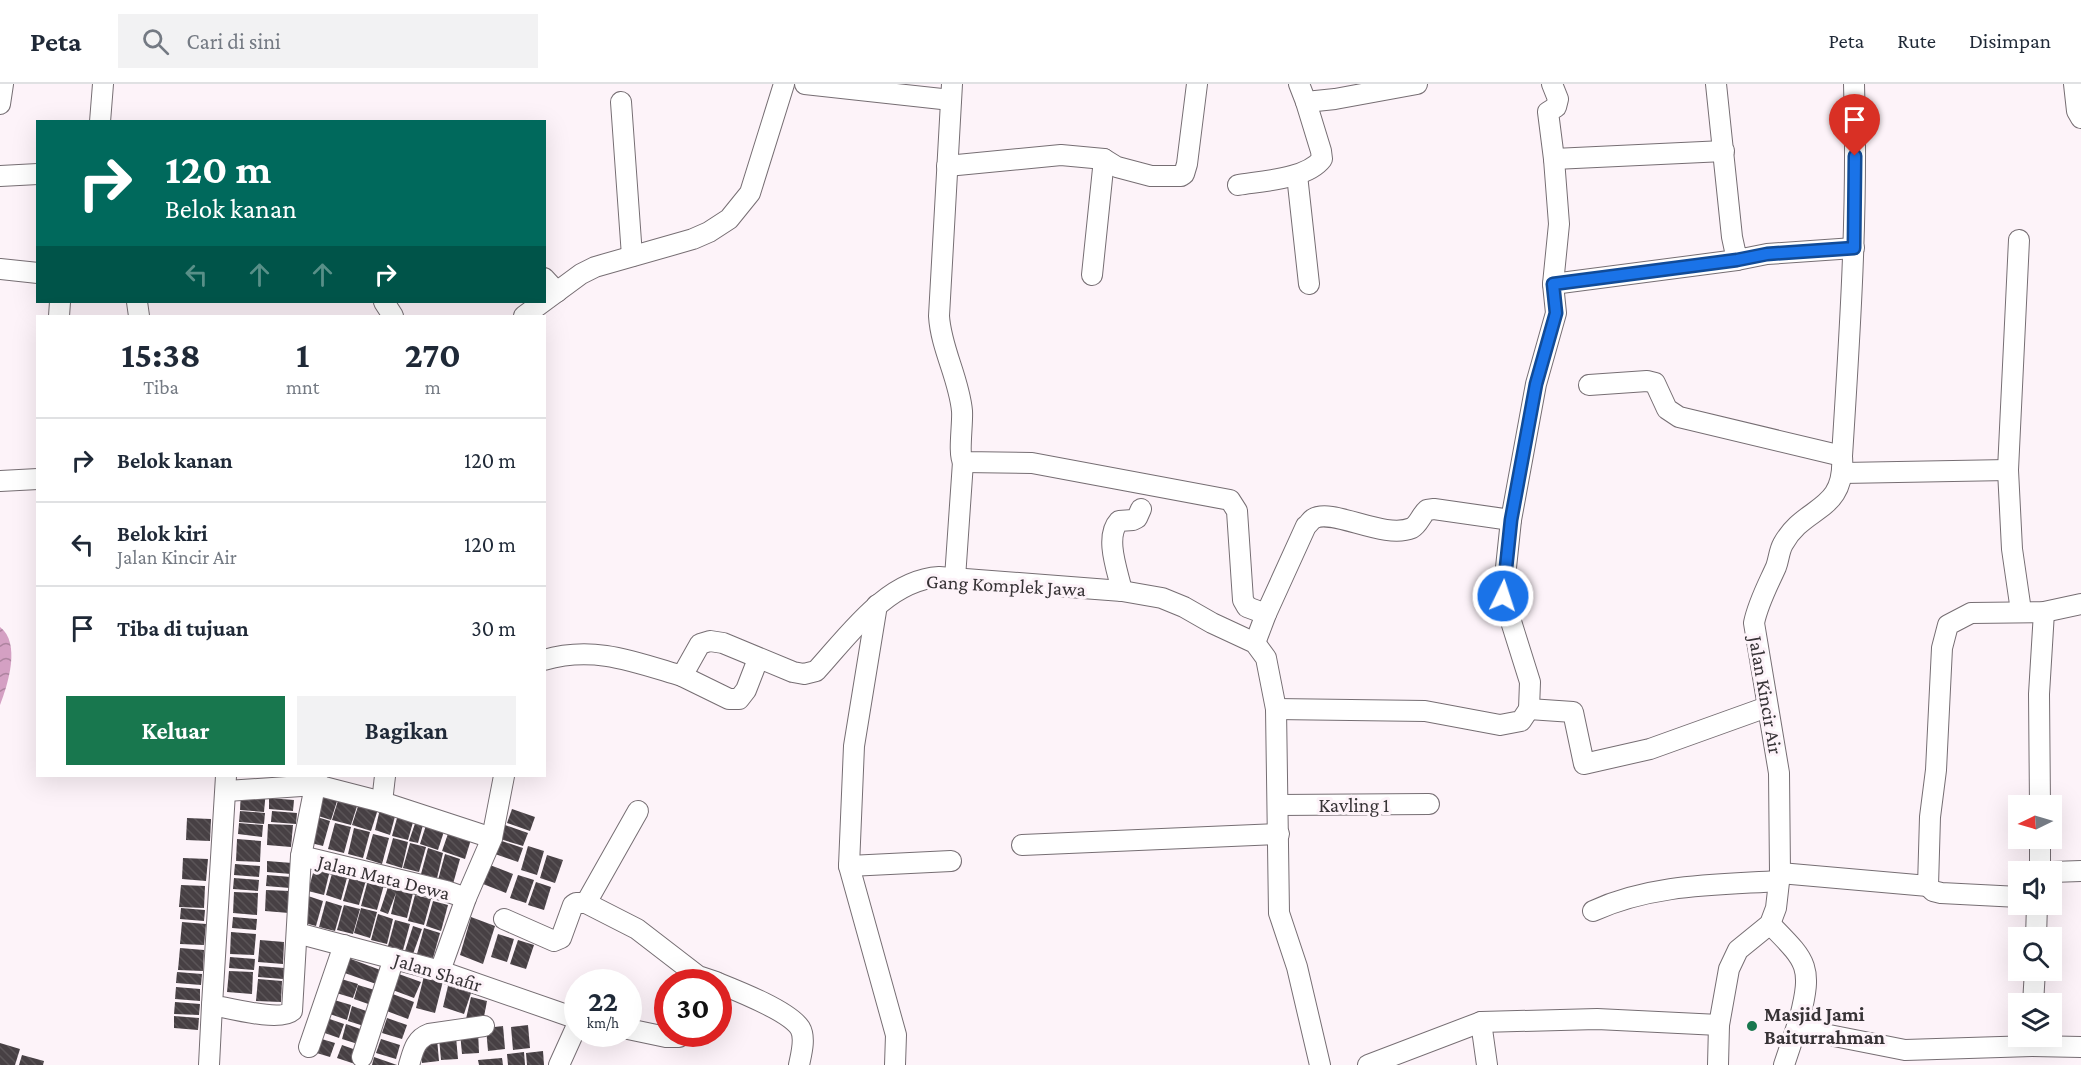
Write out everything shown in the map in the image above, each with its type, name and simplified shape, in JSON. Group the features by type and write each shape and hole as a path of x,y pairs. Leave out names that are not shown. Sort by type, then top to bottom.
{"street":[{"path":"0,104 3,84"},
{"path":"100,120 103,84"},
{"path":"551,285 595,267 682,242 719,227 740,208 750,193 784,84"},
{"path":"805,84 952,92 939,316 942,339 961,408 960,457 963,462 955,578"},
{"path":"947,166 1061,155 1104,159 1117,167 1142,174 1178,178 1184,174 1192,134 1197,84"},
{"path":"1276,709 1425,711 1500,725 1521,721 1528,709 1530,682 1503,596 1511,520 1536,384 1556,313 1553,284 1559,229 1548,112 1556,107 1558,99 1552,84"},
{"path":"1716,84 1732,237 1737,260"},
{"name":"Jalan Kincir Air","path":"1770,924 1776,908 1780,877 1779,773 1754,623 1757,608 1783,544 1798,525 1831,500 1838,489 1843,464 1854,248 1856,133 1854,84"},
{"path":"2074,84 2077,111 2081,118"},
{"path":"1238,185 1297,175 1307,171 1322,159 1302,93 1335,99 1405,85"},
{"path":"621,102 632,256"},
{"path":"1554,159 1724,151"},
{"path":"1092,275 1104,159"},
{"path":"0,176 36,174"},
{"path":"1297,175 1309,284"},
{"path":"2019,240 2008,470 2012,549 2021,611"},
{"path":"1553,284 1767,254 1854,248"},
{"path":"0,269 36,273"},
{"path":"525,315 535,303"},
{"path":"1589,385 1647,381 1655,383 1667,409 1679,417 1843,464 2008,470"},
{"path":"963,462 1032,463 1230,500 1238,511 1243,600 1247,608 1266,614"},
{"path":"0,482 36,479"},
{"path":"1122,591 1113,548 1113,531 1119,520 1133,520 1137,518 1141,509"},
{"path":"1320,1065 1297,967 1279,913 1276,709 1266,658 1255,643 1306,526 1314,518 1333,518 1386,530 1405,530 1413,527 1427,510 1434,509 1511,520"},
{"name":"Gang Komplek Jawa","path":"682,676 700,644 710,641 723,643 793,672 804,674 816,671 877,605 918,580 932,578 1122,591 1174,603 1255,643"},
{"path":"1928,886 1930,818 1936,770 1942,648 1948,625 1971,613 2044,612 2081,604"},
{"path":"877,605 854,746 849,866 896,1035 895,1065"},
{"path":"2040,795 2039,694 2044,612"},
{"path":"546,660 575,653 609,655 682,676 729,699 739,699 746,690 758,659"},
{"path":"1528,709 1573,712 1584,764 1650,749 1767,706"},
{"path":"382,802 385,777"},
{"path":"440,971 466,898 492,838 504,777"},
{"path":"212,1005 258,1014 290,1014 292,1011 301,856 316,780"},
{"path":"209,1065 226,783 316,780 492,838"},
{"name":"Kavling 1","path":"1278,805 1429,804"},
{"path":"586,903 638,811"},
{"path":"1022,845 1279,834"},
{"name":"Jalan Mata Dewa","path":"301,856 466,898"},
{"path":"849,866 951,861"},
{"path":"2062,872 2081,871"},
{"path":"1593,911 1632,897 1673,887 1780,877 1928,886 1933,891 1941,893 2008,896"},
{"path":"504,920 554,941 561,938 573,905 586,903 638,929 692,969"},
{"path":"1718,1065 1719,1025 1729,969 1738,950 1770,924 1794,949 1806,970 1806,991 1800,1017 1784,1065"},
{"name":"Jalan Shafir","path":"297,933 440,971 564,1016"},
{"path":"309,1047 344,945"},
{"path":"363,1057 394,958"},
{"path":"732,991 780,1012 800,1028 802,1037 799,1065"},
{"path":"1800,1017 1824,1034 1905,1050 2008,1043"},
{"path":"1368,1065 1481,1022 1597,1019 1719,1025"},
{"path":"1481,1022 1487,1065"},
{"path":"409,1065 416,1043 422,1036 484,1026"},
{"path":"2062,1045 2081,1047"},
{"path":"559,1065 567,1047"}],"water":[{"path":"0,627 10,643 11,664 0,705"}],"building":[{"path":"320,789 339,795 331,820 312,814"},
{"path":"266,790 264,812 240,810 241,792"},
{"path":"340,794 359,800 351,825 332,820"},
{"path":"269,798 294,800 293,811 269,809"},
{"path":"360,800 379,806 371,831 352,825"},
{"path":"381,805 397,809 390,835 375,830"},
{"path":"512,809 535,817 530,831 507,823"},
{"path":"240,811 265,813 264,824 239,822"},
{"path":"272,811 297,813 296,824 271,822"},
{"path":"399,811 415,815 408,840 392,836"},
{"path":"418,815 425,818 418,843 409,841"},
{"path":"314,816 330,821 323,846 307,842"},
{"path":"187,818 211,819 210,841 186,840"},
{"path":"428,819 446,825 438,850 420,844"},
{"path":"239,823 263,825 262,837 238,834"},
{"path":"335,823 351,827 344,853 328,849"},
{"path":"268,824 293,825 291,847 267,845"},
{"path":"451,825 473,833 465,859 442,851"},
{"path":"505,825 528,833 523,846 500,839"},
{"path":"354,828 370,832 363,858 348,854"},
{"path":"373,834 389,838 382,864 366,859"},
{"path":"393,838 408,842 402,868 386,863"},
{"path":"237,839 261,841 260,862 236,861"},
{"path":"499,840 523,848 518,862 495,854"},
{"path":"410,843 426,847 419,872 403,868"},
{"path":"528,846 544,851 537,875 521,870"},
{"path":"428,848 443,853 437,878 421,874"},
{"path":"445,854 460,859 453,884 438,880"},
{"path":"547,855 563,860 555,883 540,878"},
{"path":"183,858 208,859 206,881 182,879"},
{"path":"267,861 292,863 291,874 267,872"},
{"path":"235,864 260,866 259,877 234,875"},
{"path":"490,865 513,874 506,893 483,884"},
{"path":"315,866 330,870 324,895 308,891"},
{"path":"333,870 348,874 341,900 326,895"},
{"path":"267,875 291,877 290,888 266,886"},
{"path":"518,875 534,880 526,903 510,898"},
{"path":"350,876 366,880 359,905 343,901"},
{"path":"234,878 259,880 258,891 233,889"},
{"path":"368,880 384,885 377,910 361,906"},
{"path":"536,882 551,887 544,910 528,905"},
{"path":"181,885 205,886 204,908 179,907"},
{"path":"388,887 413,893 407,918 391,914 396,893 388,914 380,911"},
{"path":"266,890 290,891 289,913 265,911"},
{"path":"234,892 258,893 257,915 233,913"},
{"path":"415,895 431,899 424,925 408,921"},
{"path":"308,896 323,901 316,926 301,922"},
{"path":"326,901 342,906 335,931 319,927"},
{"path":"433,901 448,905 441,931 426,926"},
{"path":"344,905 360,909 353,934 337,930"},
{"path":"181,908 205,910 204,921 180,919"},
{"path":"361,908 377,912 370,938 354,933"},
{"path":"378,914 393,919 387,944 371,940"},
{"path":"233,917 257,919 256,930 232,928"},
{"path":"471,917 495,926 483,964 460,955"},
{"path":"395,920 410,924 403,950 388,946"},
{"path":"182,922 206,924 204,945 180,944"},
{"path":"413,926 422,929 413,954 405,951"},
{"path":"424,928 440,933 433,958 417,954"},
{"path":"231,932 256,934 254,955 230,954"},
{"path":"498,934 514,939 507,962 491,957"},
{"path":"260,940 284,942 283,964 258,962"},
{"path":"518,940 534,945 526,969 510,964"},
{"path":"180,948 204,950 203,971 178,970"},
{"path":"343,956 383,971 379,985 339,971"},
{"path":"230,957 255,959 254,970 229,968"},
{"path":"259,966 284,968 283,979 258,977"},
{"path":"229,971 253,972 252,994 227,992"},
{"path":"177,972 202,974 201,985 176,983"},
{"path":"396,973 421,982 414,998 390,989"},
{"path":"424,976 443,981 435,1013 416,1008"},
{"path":"338,978 358,984 353,998 333,992"},
{"path":"258,979 282,981 281,1002 256,1001"},
{"path":"358,985 378,991 374,1006 354,999"},
{"path":"448,986 471,993 464,1014 443,1007"},
{"path":"176,987 200,989 200,1001 175,999"},
{"path":"390,993 414,1002 408,1019 384,1010"},
{"path":"471,997 487,1001 483,1022 466,1019"},
{"path":"331,999 351,1005 347,1020 327,1013"},
{"path":"175,1002 200,1004 199,1015 174,1014"},
{"path":"352,1006 372,1013 367,1027 348,1021"},
{"path":"174,1016 199,1018 198,1030 174,1028"},
{"path":"324,1017 344,1024 339,1038 319,1031"},
{"path":"387,1018 407,1025 402,1039 382,1033"},
{"path":"346,1024 366,1031 361,1045 342,1039"},
{"path":"528,1025 530,1048 513,1050 511,1027"},
{"path":"503,1026 505,1049 488,1051 486,1028"},
{"path":"478,1031 479,1053 462,1054 460,1032"},
{"path":"315,1037 335,1043 330,1057 310,1051"},
{"path":"456,1037 458,1059 441,1060 439,1038"},
{"path":"381,1039 400,1045 396,1059 376,1053"},
{"path":"437,1039 439,1061 422,1063 420,1040"},
{"path":"0,1043 20,1049 15,1065 0,1065"},
{"path":"342,1045 359,1051 355,1064 337,1058"},
{"path":"543,1051 544,1065 527,1065 526,1053"},
{"path":"524,1052 525,1065 508,1065 507,1054"},
{"path":"22,1055 44,1061 43,1065 19,1065"},
{"path":"374,1057 397,1065 372,1065"},
{"path":"502,1058 503,1065 479,1065 478,1060"}],"place":[{"name":"Masjid Jami Baiturrahman","path":"1752,1026"}],"route":[{"path":"1503,596 1511,520 1530,416 1536,384 1556,313 1553,284 1767,254 1854,248 1855,156"}]}
